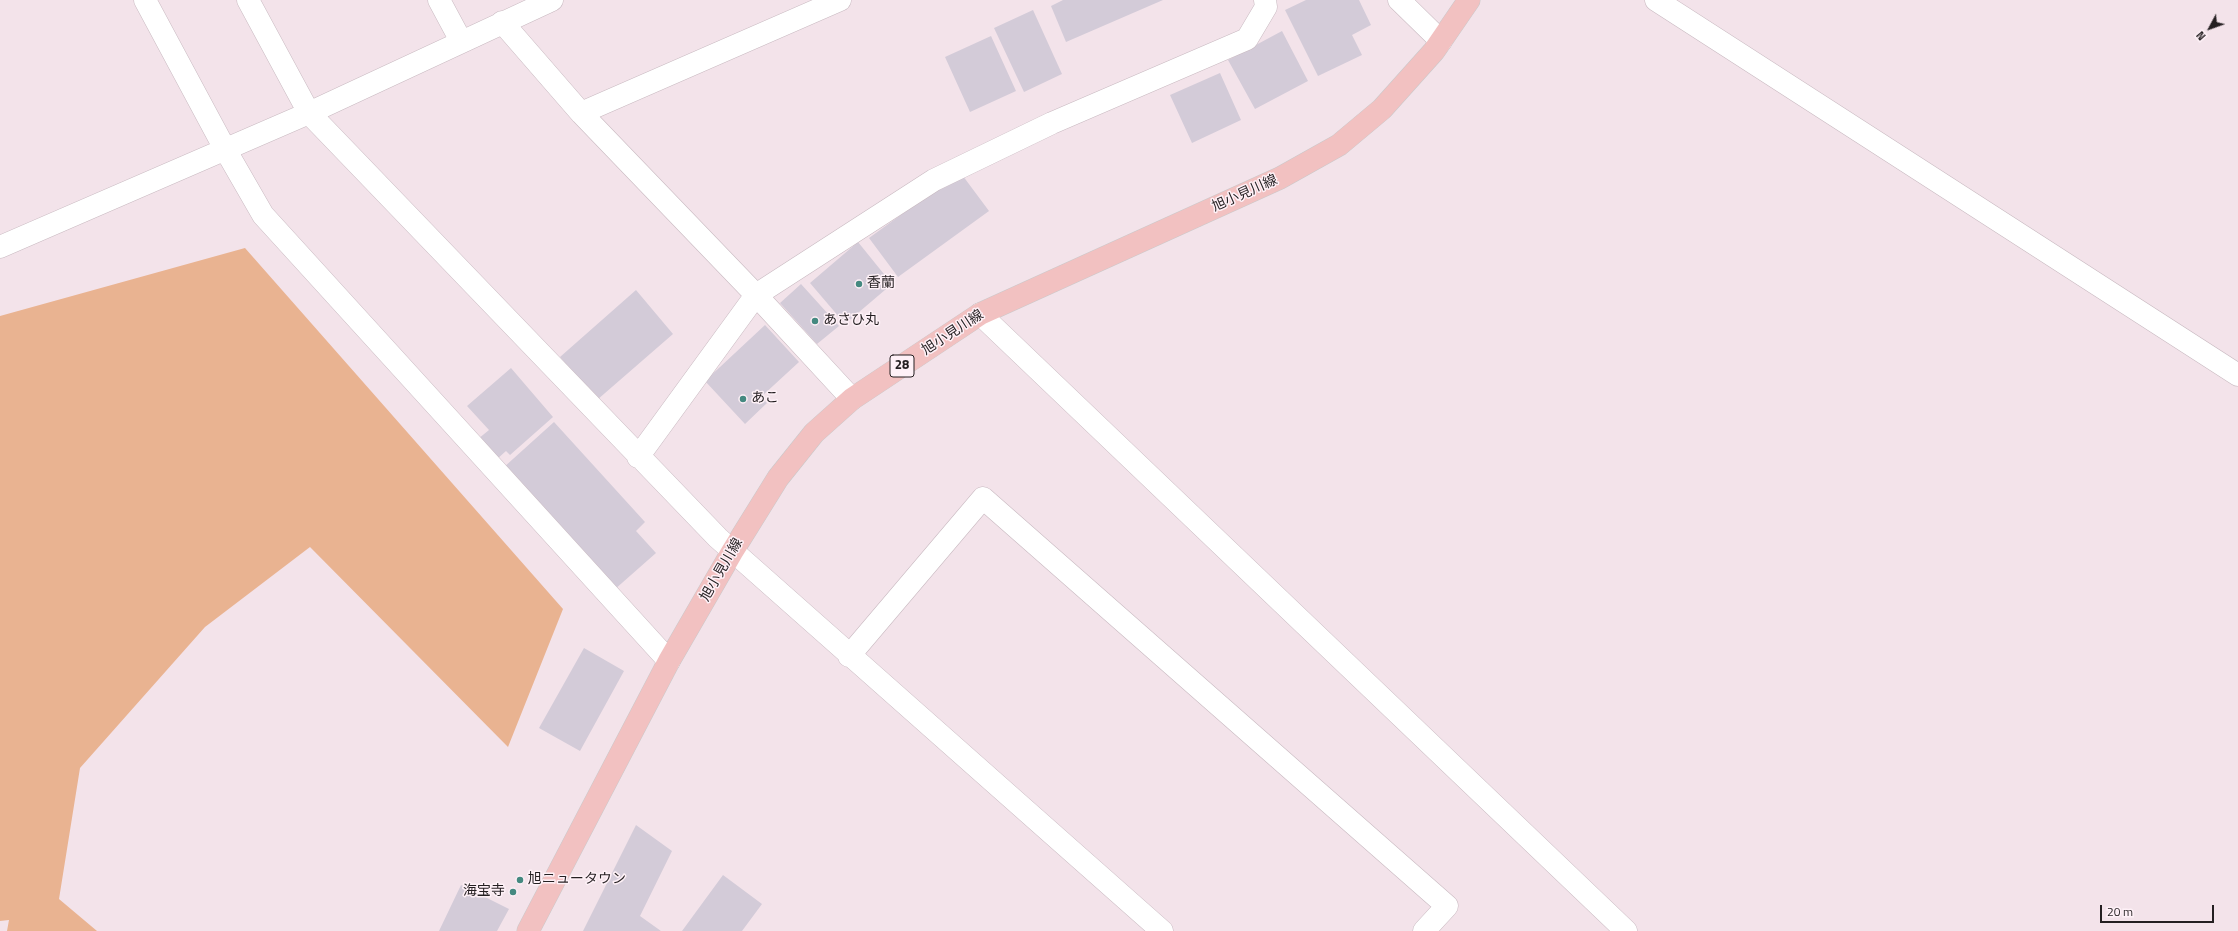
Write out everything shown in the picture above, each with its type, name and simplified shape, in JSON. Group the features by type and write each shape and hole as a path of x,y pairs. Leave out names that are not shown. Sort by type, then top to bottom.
{"main road":[{"name":"旭小見川線","path":"528,931 669,661 732,552 778,478 814,433 852,399 980,314 1280,178 1339,145 1382,109 1441,41 1469,0"}],"street":[{"path":"145,0 225,149 263,215 669,661"},
{"path":"248,0 309,113 638,457 732,552 1162,931"},
{"path":"439,0 461,41"},
{"path":"0,247 309,113 552,0"},
{"path":"581,113 840,0"},
{"path":"1399,0 1441,41"},
{"path":"1656,0 2238,375"},
{"path":"638,457 756,295 934,180 1052,123 1247,39 1269,2"},
{"path":"502,22 581,113 756,295 852,399"},
{"path":"980,314 1626,931"},
{"path":"849,656 984,498 1447,906 1424,931"}],"shaded area":[{"path":"245,248 563,609 508,747 310,547 205,627 80,768 59,899 97,931 7,931 9,920 0,921 0,316"}],"building":[{"path":"1063,0 1163,0 1066,42 1051,6"},
{"path":"1306,0 1359,0 1371,25 1352,35 1362,55 1318,76 1285,10"},
{"path":"1033,10 1062,74 1024,92 994,28"},
{"path":"1282,31 1308,81 1255,109 1228,60"},
{"path":"991,36 1016,91 970,112 945,57"},
{"path":"1220,73 1241,120 1192,143 1170,95"},
{"path":"960,172 989,211 898,277 869,238"},
{"path":"858,242 892,284 845,324 810,283"},
{"path":"801,284 839,326 817,344 780,303"},
{"path":"636,290 673,334 597,400 560,357"},
{"path":"765,325 799,362 761,397 767,403 745,424 705,381"},
{"path":"511,368 553,417 510,455 506,451 496,460 478,439 489,430 467,406"},
{"path":"554,422 645,522 636,531 656,553 614,590 503,468"},
{"path":"584,648 624,671 580,751 539,728"},
{"path":"636,825 672,851 640,916 661,931 583,931"},
{"path":"723,875 762,904 742,931 682,931"},
{"path":"461,885 509,909 497,931 439,931"}],"place":[{"name":"香蘭","path":"859,284"},
{"name":"あさひ丸","path":"815,321"},
{"name":"あこ","path":"743,399"},
{"name":"旭ニュータウン","path":"520,880"},
{"name":"海宝寺","path":"513,892"}]}
